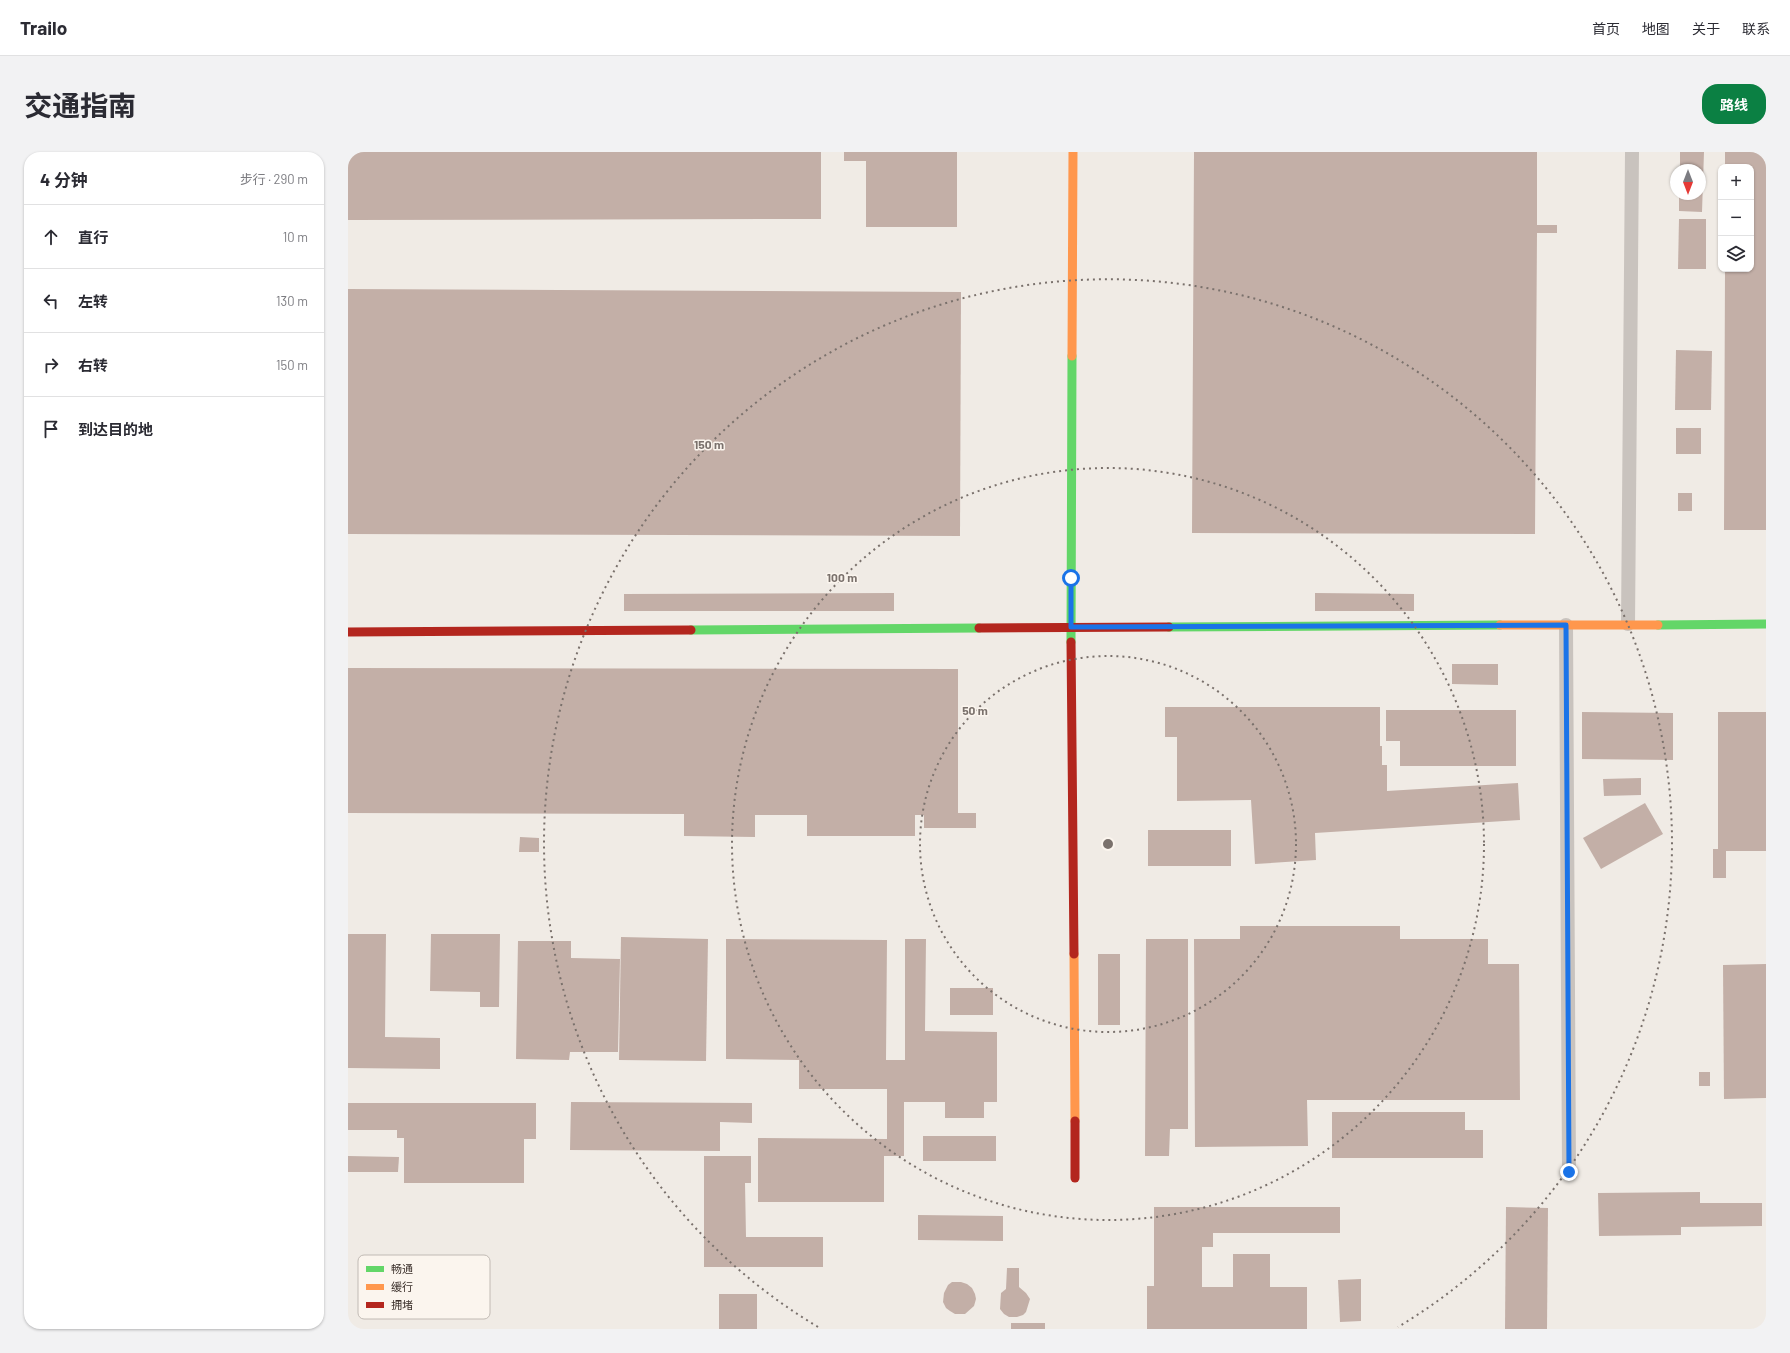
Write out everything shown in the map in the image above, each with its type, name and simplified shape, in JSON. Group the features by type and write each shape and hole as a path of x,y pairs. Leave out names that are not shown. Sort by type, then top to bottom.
{"street":[{"path":"1073,152 1071,627 1075,1178"},
{"path":"348,632 1766,624"}],"lane":[{"path":"1628,624 1632,152"},
{"path":"1566,625 1569,1172"}],"building":[{"path":"348,152 821,152 821,219 348,220"},
{"path":"844,152 866,152 866,161 844,161"},
{"path":"866,152 957,152 957,227 866,227"},
{"path":"1194,152 1537,152 1537,225 1557,225 1557,233 1537,233 1535,534 1192,533"},
{"path":"1680,152 1704,152 1704,164 1680,164"},
{"path":"1725,152 1766,152 1766,530 1724,530 1725,272 1754,272 1754,164 1725,164"},
{"path":"1679,200 1702,200 1702,212 1679,211"},
{"path":"1679,219 1706,219 1706,269 1678,269"},
{"path":"348,289 961,292 960,536 348,534"},
{"path":"1676,350 1712,351 1711,410 1675,410"},
{"path":"1676,428 1701,428 1701,454 1676,454"},
{"path":"1678,493 1692,493 1692,511 1678,511"},
{"path":"894,593 894,611 624,611 624,594"},
{"path":"1315,593 1414,594 1414,611 1315,611"},
{"path":"1452,664 1498,664 1498,685 1452,684"},
{"path":"348,668 958,669 958,813 976,813 976,828 924,828 924,815 915,815 915,836 807,836 807,815 755,815 755,837 684,836 684,814 348,813"},
{"path":"1165,707 1380,707 1380,746 1382,746 1382,765 1387,765 1387,791 1518,783 1520,820 1315,833 1316,860 1255,864 1251,800 1177,801 1177,737 1165,737"},
{"path":"1386,710 1516,710 1516,766 1400,766 1400,741 1386,741"},
{"path":"1582,712 1673,713 1673,760 1582,759"},
{"path":"1718,712 1766,712 1766,851 1726,851 1726,878 1713,878 1713,849 1718,849"},
{"path":"1641,778 1641,795 1604,796 1603,779"},
{"path":"1645,803 1663,834 1601,869 1583,838"},
{"path":"1148,830 1231,830 1231,866 1148,866"},
{"path":"520,837 539,838 539,852 519,852"},
{"path":"1240,926 1400,926 1400,939 1488,939 1488,964 1519,964 1520,1100 1307,1100 1308,1146 1195,1147 1194,939 1240,939"},
{"path":"348,934 386,934 385,1037 440,1038 440,1069 348,1068"},
{"path":"431,934 500,934 499,1007 480,1007 480,992 430,991"},
{"path":"621,937 708,939 706,1061 619,1060"},
{"path":"726,939 887,940 886,1060 905,1060 905,939 926,939 925,1031 997,1032 997,1102 984,1102 984,1118 945,1118 945,1102 904,1102 904,1156 884,1156 884,1202 758,1202 758,1138 887,1139 887,1089 799,1089 799,1060 726,1059"},
{"path":"1146,939 1188,939 1188,1129 1170,1129 1169,1156 1145,1156"},
{"path":"518,941 571,941 571,958 620,959 618,1052 570,1052 569,1060 516,1059"},
{"path":"1098,954 1120,954 1120,1025 1098,1025"},
{"path":"1766,964 1766,1098 1724,1099 1723,965"},
{"path":"950,988 993,988 993,1015 950,1015"},
{"path":"1699,1072 1710,1072 1710,1086 1699,1086"},
{"path":"571,1102 752,1103 752,1123 720,1122 720,1151 570,1150"},
{"path":"348,1103 536,1103 536,1139 524,1139 524,1183 404,1183 404,1138 397,1138 397,1130 348,1130"},
{"path":"1332,1112 1465,1112 1465,1130 1483,1130 1483,1158 1332,1158"},
{"path":"923,1136 996,1136 996,1161 923,1161"},
{"path":"348,1156 399,1157 398,1172 348,1172"},
{"path":"704,1156 751,1156 751,1183 745,1183 746,1237 823,1237 823,1267 704,1267"},
{"path":"1700,1192 1700,1203 1762,1203 1762,1226 1681,1227 1681,1235 1599,1236 1598,1193"},
{"path":"1154,1207 1340,1207 1340,1233 1213,1233 1213,1247 1202,1247 1202,1287 1233,1287 1233,1254 1270,1254 1270,1287 1307,1287 1307,1329 1147,1329 1147,1286 1154,1286"},
{"path":"1506,1207 1548,1208 1547,1329 1505,1329"},
{"path":"918,1215 1003,1216 1003,1241 918,1240"},
{"path":"1007,1268 1019,1268 1019,1287 1030,1299 1026,1312 1017,1317 1009,1317 1000,1309 1001,1293 1006,1289"},
{"path":"1361,1279 1361,1321 1340,1322 1338,1280"},
{"path":"952,1282 967,1284 972,1288 975,1294 976,1299 974,1306 965,1314 955,1314 946,1308 943,1302 944,1293 948,1285"},
{"path":"719,1294 757,1294 757,1329 719,1329"},
{"path":"1011,1323 1045,1323 1045,1329 1011,1329"}],"traffic: fast":[{"path":"1071,642 1072,356"},
{"path":"1658,625 1766,624"},
{"path":"1169,627 1500,625"},
{"path":"691,630 979,628"}],"traffic: slow":[{"path":"1072,356 1073,152"},
{"path":"1500,625 1658,625"},
{"path":"1074,954 1075,1121"}],"traffic: jam":[{"path":"979,628 1169,627"},
{"path":"348,632 691,630"},
{"path":"1071,642 1074,954"},
{"path":"1075,1121 1075,1178"}],"route":[{"path":"1071,578 1071,627 1566,625 1569,1172"}]}
